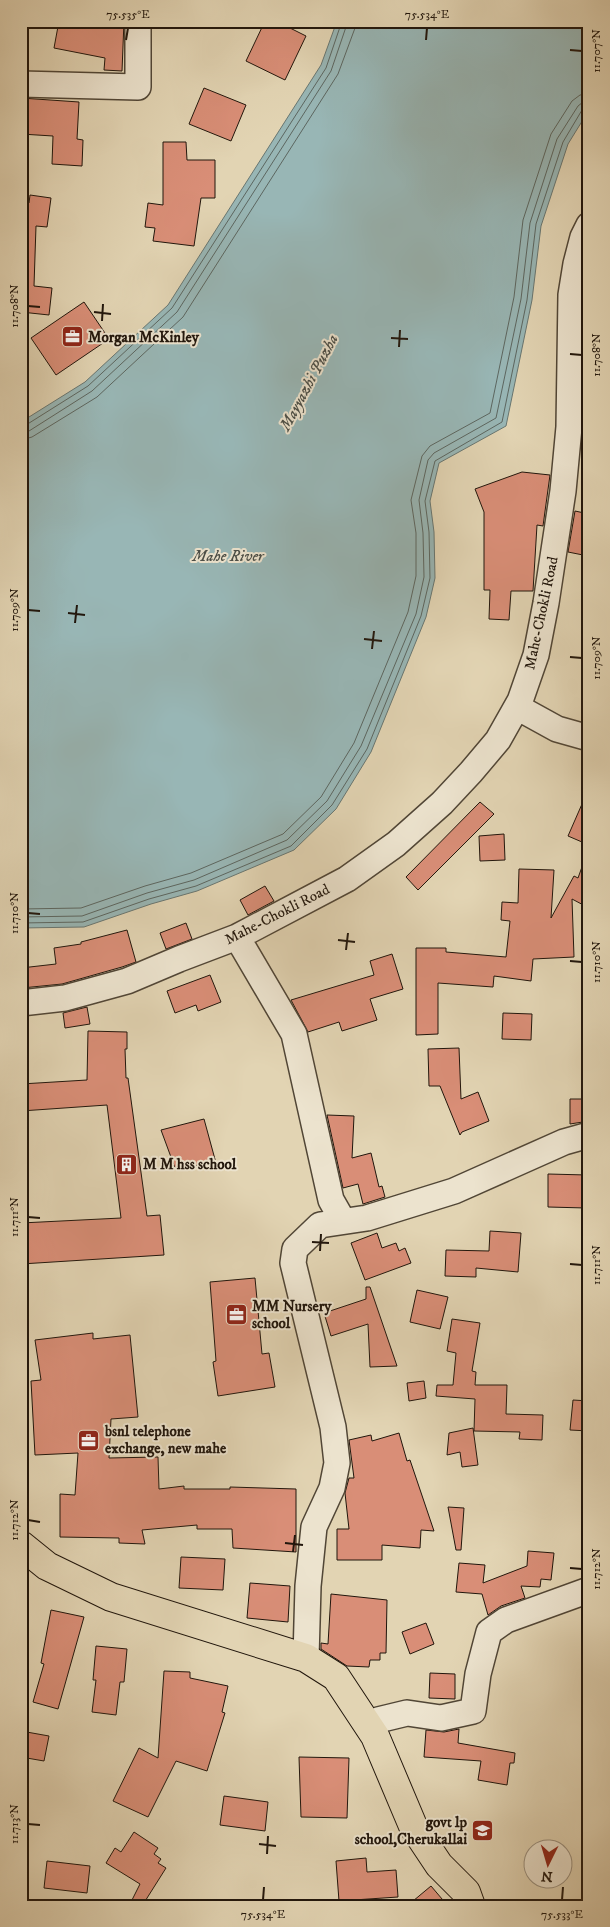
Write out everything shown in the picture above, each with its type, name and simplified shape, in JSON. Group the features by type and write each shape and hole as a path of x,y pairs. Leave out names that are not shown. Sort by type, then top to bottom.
{"main road":[{"path":"21,1544 47,1566 111,1597 306,1658 336,1677 375,1736 413,1826 440,1865 466,1892 471,1906"}],"street":[{"path":"21,84 138,87 138,21"},
{"name":"Mahe-Chokli Road","path":"21,1003 65,998 127,981 237,937 347,879 396,844 442,803 498,740 517,707 536,655 546,603 563,491 569,427 571,296 576,264 583,237 589,225"},
{"path":"517,707 557,729 589,738"},
{"path":"237,937 294,1034 331,1200 343,1222"},
{"path":"306,1658 308,1586 314,1527 332,1488 337,1462 333,1427 293,1263 295,1249 320,1224 367,1218 454,1191 564,1142 589,1135"},
{"path":"370,1728 378,1720 407,1713 441,1718 473,1711 478,1674 489,1632 506,1620 589,1590"}],"water":[{"name":"Mahe River","path":"337,21 589,21 589,110 568,144 541,226 532,300 506,426 439,463 430,501 434,532 435,578 426,617 371,752 336,809 294,850 197,891 151,904 84,927 21,928 21,422 85,382 168,305 321,65"}],"building":[{"path":"59,21 83,21 106,26 107,21 124,21 122,71 104,70 105,58 54,48"},
{"path":"265,21 276,21 306,36 285,80 246,61"},
{"path":"204,88 246,105 231,141 189,124"},
{"path":"21,98 79,102 77,139 83,140 82,166 52,164 53,136 21,134"},
{"path":"163,142 186,142 187,160 215,160 215,198 201,198 194,246 153,241 155,228 145,227 148,203 163,205"},
{"path":"30,195 51,198 47,227 36,226 34,286 52,288 49,315 21,312 21,201 29,203"},
{"path":"84,302 109,339 56,375 31,338"},
{"path":"522,472 550,475 543,526 537,525 533,591 511,591 509,620 489,619 490,590 484,590 484,512 475,489"},
{"path":"575,511 589,514 589,533 583,555 568,552"},
{"path":"589,788 589,845 568,836"},
{"path":"480,802 494,814 418,890 406,877"},
{"path":"504,834 505,860 480,861 479,836"},
{"path":"587,853 589,853 589,908 572,899 574,957 533,959 531,981 494,976 493,987 438,983 438,1034 416,1035 416,948 446,948 446,952 506,957 510,921 501,920 502,902 518,903 519,869 554,870 551,918 574,876 578,878"},
{"path":"265,886 274,901 248,915 240,900"},
{"path":"186,923 192,939 166,949 160,933"},
{"path":"127,930 136,962 62,984 22,988 21,968 56,964 54,948 81,944 81,942"},
{"path":"392,954 403,989 370,999 377,1020 342,1031 339,1022 308,1032 291,1000 374,975 370,961"},
{"path":"210,975 221,1002 198,1011 196,1005 175,1013 167,991"},
{"path":"87,1007 90,1024 65,1028 63,1013"},
{"path":"503,1013 532,1014 531,1040 502,1039"},
{"path":"88,1031 127,1032 127,1049 125,1049 126,1078 128,1078 147,1216 160,1215 164,1255 21,1264 21,1223 121,1218 107,1105 21,1111 21,1084 87,1080"},
{"path":"459,1048 461,1099 478,1092 489,1121 462,1132 460,1135 440,1086 429,1086 428,1049"},
{"path":"570,1099 589,1099 589,1121 570,1124"},
{"path":"327,1115 354,1116 352,1158 371,1153 379,1187 382,1186 385,1197 363,1204 358,1184 343,1188"},
{"path":"204,1119 216,1163 175,1168 161,1130"},
{"path":"548,1174 587,1175 586,1208 548,1207"},
{"path":"490,1231 521,1233 518,1272 476,1268 476,1277 445,1276 446,1250 489,1251"},
{"path":"377,1233 382,1248 396,1243 399,1251 405,1248 411,1263 365,1280 351,1243"},
{"path":"255,1278 262,1354 269,1353 275,1387 218,1396 213,1362 216,1361 210,1282"},
{"path":"366,1287 370,1287 397,1366 370,1367 368,1324 331,1336 324,1313 366,1299"},
{"path":"417,1290 448,1297 440,1329 410,1322"},
{"path":"452,1319 480,1323 472,1371 476,1372 475,1385 507,1385 506,1414 543,1415 542,1440 519,1439 520,1432 474,1431 475,1399 436,1396 437,1385 453,1385 456,1353 447,1351"},
{"path":"93,1333 93,1339 130,1335 138,1417 111,1419 109,1458 158,1457 159,1489 184,1486 184,1489 230,1489 230,1487 296,1489 296,1552 233,1548 232,1529 197,1529 197,1525 142,1530 145,1544 119,1543 119,1538 60,1537 60,1494 75,1495 78,1453 35,1455 31,1381 41,1380 35,1340"},
{"path":"424,1381 426,1398 409,1401 407,1383"},
{"path":"573,1400 589,1401 589,1431 570,1430"},
{"path":"473,1428 478,1465 462,1467 460,1452 447,1455 449,1433"},
{"path":"399,1433 407,1461 410,1460 434,1531 421,1530 420,1548 382,1545 382,1560 337,1560 337,1529 349,1529 345,1493 349,1478 354,1478 349,1440 371,1435 372,1441"},
{"path":"448,1507 464,1508 461,1550 456,1550"},
{"path":"528,1551 554,1553 551,1580 541,1579 540,1587 521,1586 525,1598 501,1606 488,1615 482,1594 456,1592 459,1563 485,1565 483,1583 527,1566"},
{"path":"181,1557 225,1559 223,1590 179,1588"},
{"path":"250,1583 290,1586 288,1622 247,1618"},
{"path":"331,1594 387,1600 386,1653 380,1653 380,1660 370,1660 369,1667 347,1666 321,1649 321,1643 328,1644"},
{"path":"51,1610 84,1617 58,1709 33,1702 44,1664 41,1663"},
{"path":"426,1623 434,1644 410,1654 402,1632"},
{"path":"96,1646 127,1649 124,1682 120,1682 116,1715 92,1712 96,1680 93,1680"},
{"path":"164,1671 190,1672 190,1678 228,1686 222,1712 225,1713 207,1771 176,1761 148,1817 113,1801 139,1748 158,1758"},
{"path":"430,1673 455,1674 455,1699 429,1698"},
{"path":"459,1729 458,1743 515,1753 514,1763 510,1763 507,1785 478,1780 481,1761 424,1757 426,1730 444,1732"},
{"path":"21,1731 49,1736 44,1761 21,1757"},
{"path":"299,1757 349,1758 347,1818 301,1817"},
{"path":"224,1796 268,1802 265,1831 220,1825"},
{"path":"134,1832 158,1848 154,1854 161,1859 158,1863 166,1868 142,1906 129,1906 140,1884 106,1863 115,1848 121,1852"},
{"path":"366,1858 367,1872 396,1870 398,1897 339,1901 336,1861"},
{"path":"47,1861 90,1866 87,1893 44,1888"},
{"path":"431,1886 448,1906 407,1906"}],"place":[{"name":"Morgan McKinley","path":"72,337"},
{"name":"M M hss school","path":"127,1164"},
{"name":"MM Nursery school","path":"236,1315"},
{"name":"bsnl telephone exchange, new mahe","path":"89,1440"},
{"name":"govt lp school,Cherukallai","path":"483,1831"}],"water label":[{"name":"Mayyazhi Puzha","path":"308,382"}]}
